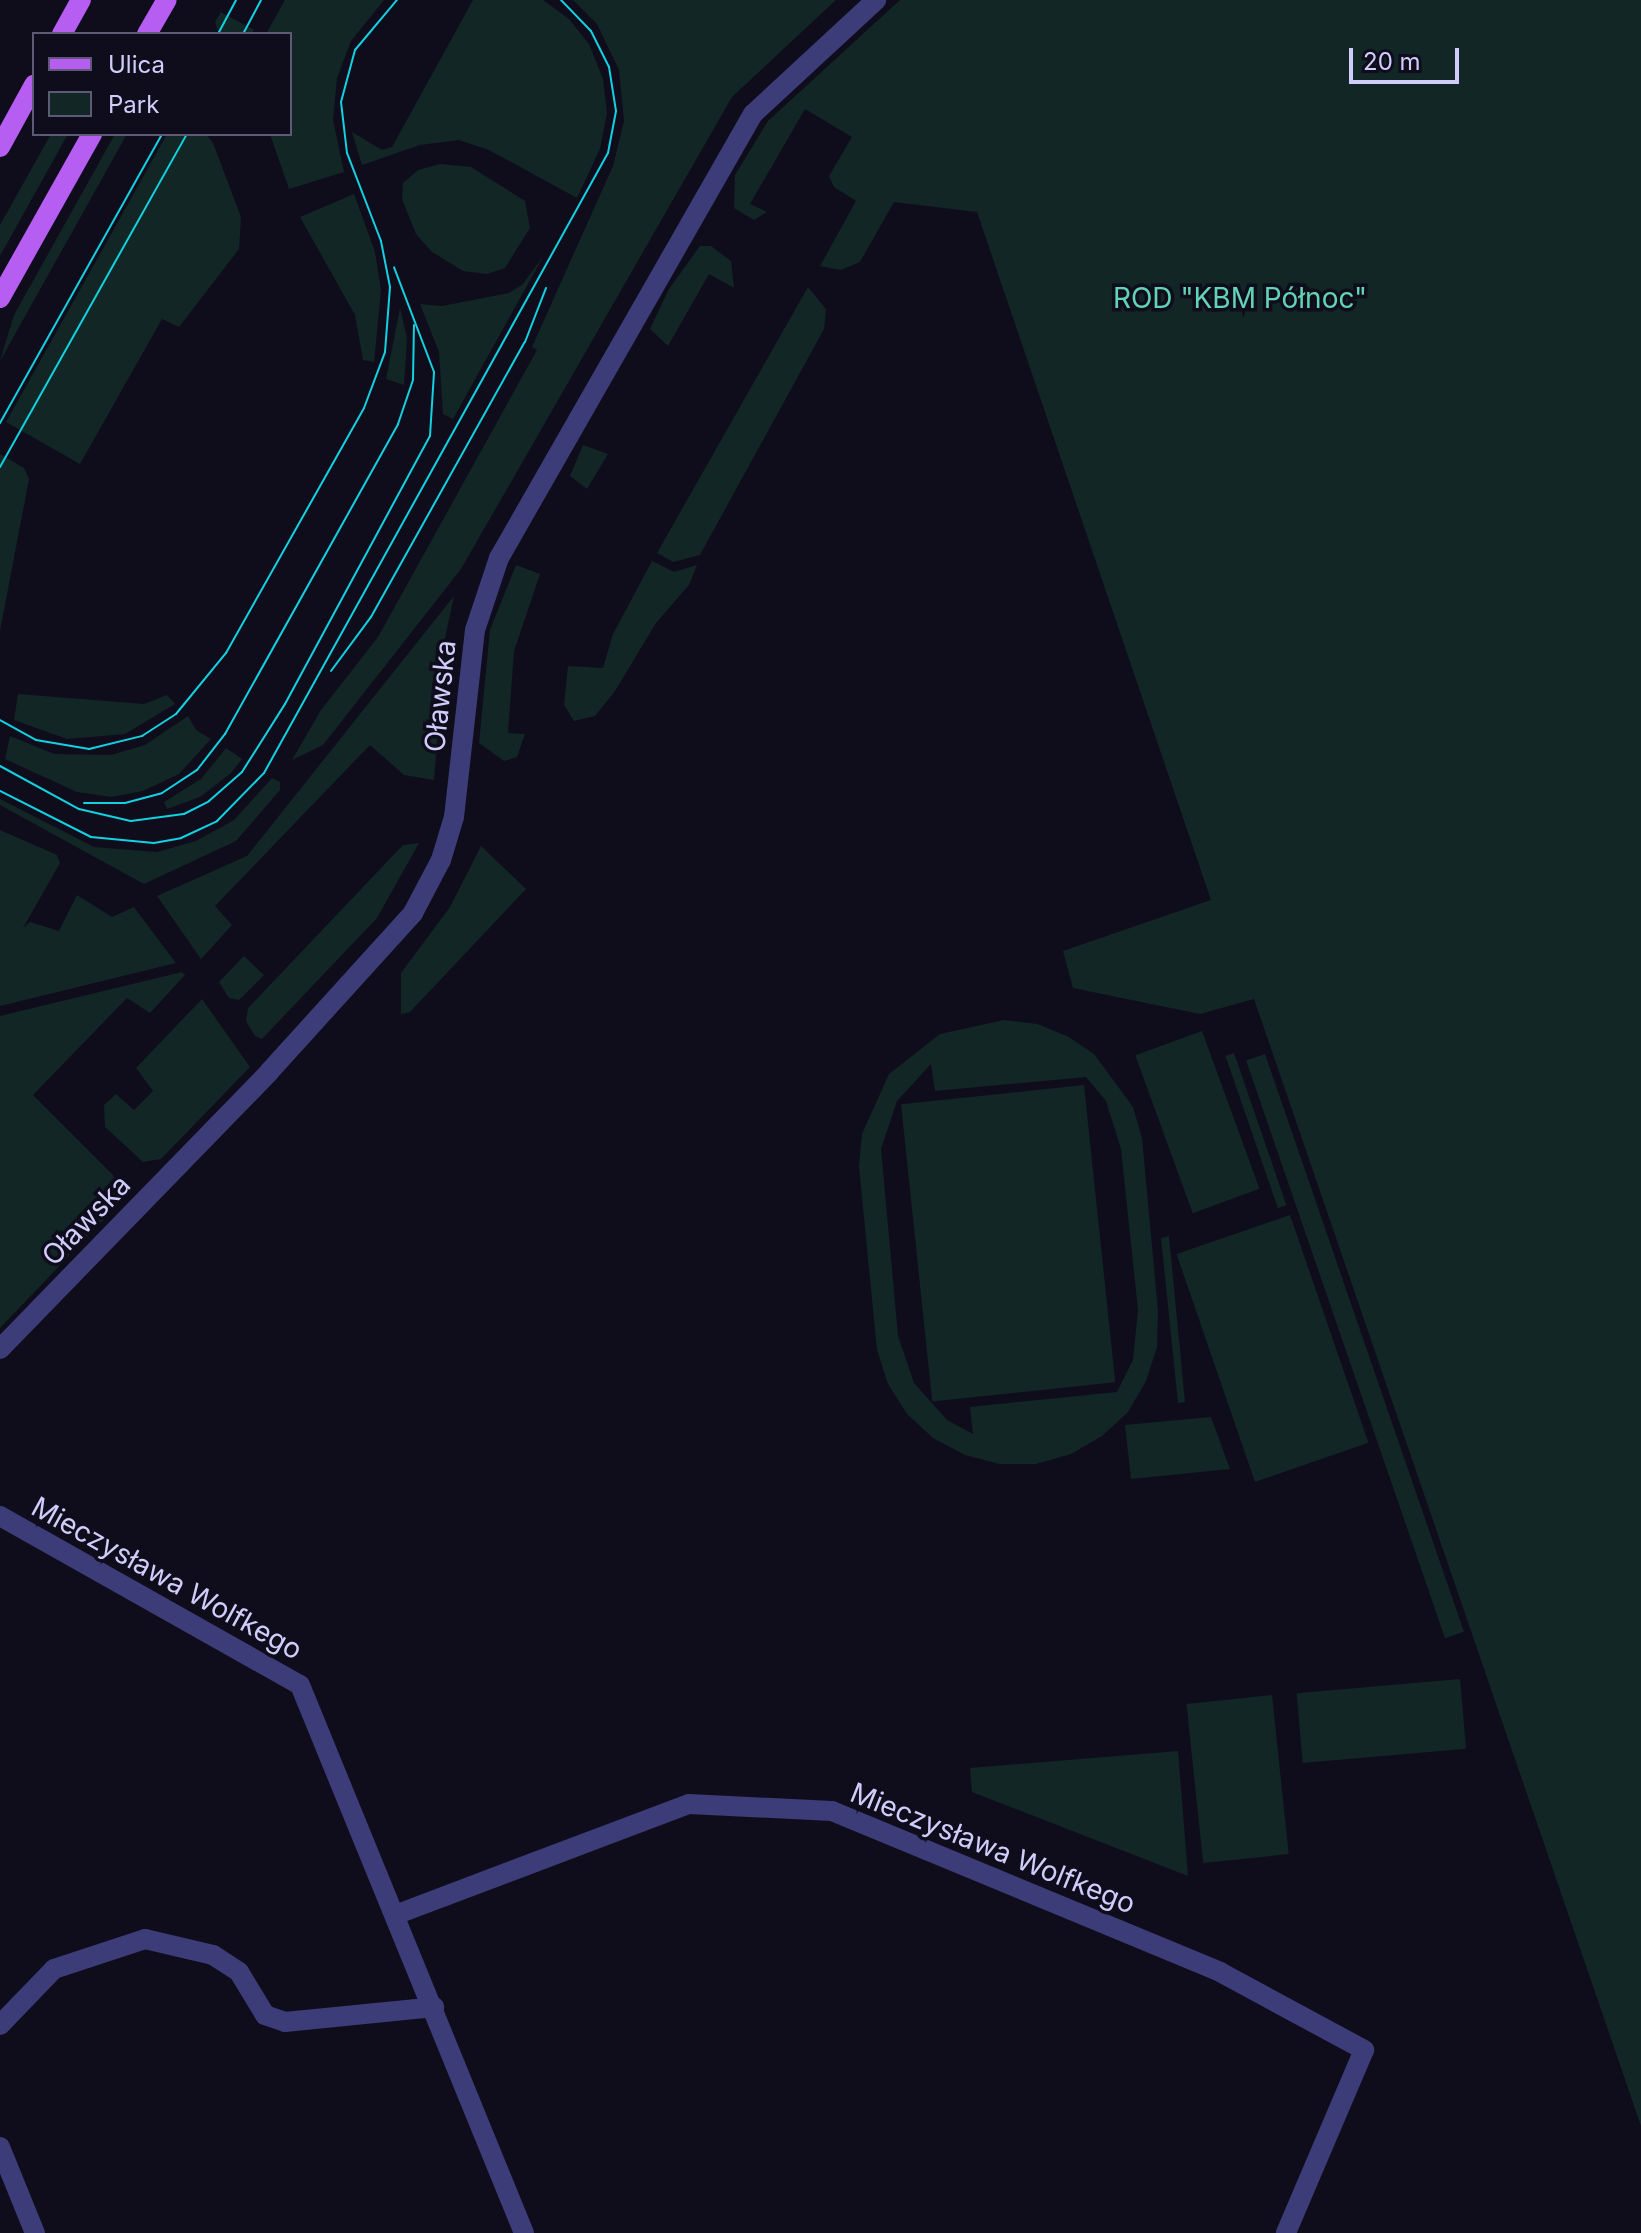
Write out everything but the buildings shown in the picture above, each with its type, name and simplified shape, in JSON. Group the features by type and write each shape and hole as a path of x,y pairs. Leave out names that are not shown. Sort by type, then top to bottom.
{"main road":[{"path":"63,32 81,0"},
{"path":"148,32 167,0"},
{"path":"0,147 32,89"},
{"path":"0,298 91,136"}],"street":[{"name":"Oławska","path":"0,1349 269,1072 413,913 441,860 454,817 475,630 499,558 753,114 876,0"},
{"name":"Mieczysława Wolfkego","path":"0,1516 300,1685 524,2233"},
{"name":"Mieczysława Wolfkego","path":"395,1915 689,1804 832,1811 1220,1972 1364,2050 1286,2233"},
{"path":"0,2025 54,1969 145,1939 213,1955 239,1972 265,2015 285,2022 434,2007"},
{"path":"0,2147 35,2233"}],"green space":[{"path":"285,0 384,0 351,41 337,78 333,120 344,172 289,189 271,136 292,136 292,32 267,32"},
{"path":"473,0 543,0 569,19 589,44 603,79 607,113 600,149 577,198 489,150 459,140 420,145 362,165 352,132 382,150 392,147"},
{"path":"573,0 836,0 732,97 461,569 323,745 292,760 321,710 378,637 537,350 532,347 613,166 624,121 619,70 597,24"},
{"name":"ROD \"KBM Północ\"","path":"900,0 1641,0 1641,2126 1254,999 1200,1014 1073,988 1063,951 1211,900 977,212 894,202 860,262 841,270 820,266 856,201 834,187 829,176 852,137 805,109 750,204 767,212 754,220 734,208 735,175 768,121"},
{"path":"221,12 254,30 218,32 215,22"},
{"path":"50,136 67,136 0,256 0,225"},
{"path":"114,136 126,136 0,361 14,315"},
{"path":"166,136 208,136 241,217 239,249 179,327 162,319 80,464 6,422"},
{"path":"440,164 471,167 525,201 530,228 505,268 487,274 463,271 432,252 416,234 402,199 403,183 418,170"},
{"path":"354,194 375,252 381,290 374,362 363,360 355,315 300,217"},
{"path":"700,246 711,246 731,261 734,288 709,274 668,346 650,329 669,289"},
{"path":"544,255 453,419 443,414 439,352 420,304 442,306 509,293 523,284"},
{"path":"808,287 826,309 824,329 700,555 673,562 657,553"},
{"path":"400,308 407,338 404,385 386,379"},
{"path":"583,445 608,454 587,489 570,476"},
{"path":"0,454 24,468 29,479 0,631"},
{"path":"652,561 674,572 697,565 689,585 656,623 615,691 595,716 574,721 564,705 568,666 603,668 613,634"},
{"path":"516,565 540,574 514,651 508,733 525,734 517,757 504,761 479,743 490,630"},
{"path":"454,596 445,638 434,780 404,775 370,745 215,906 232,925 201,959 157,896 247,856"},
{"path":"18,694 144,704 167,695 175,704 125,734 67,739 14,720"},
{"path":"188,716 196,730 211,739 179,774 143,791 111,797 77,792 5,759 10,736 54,754 111,755 145,745"},
{"path":"226,748 242,759 231,773 200,797 167,809 164,802 201,779"},
{"path":"272,778 280,782 280,790 236,841 144,884 0,805 0,799 94,847 157,852 196,841 234,820"},
{"path":"0,830 57,855 60,863 23,928 30,922 59,931 77,895 112,917 134,907 176,963 0,1006"},
{"path":"419,843 377,918 262,1039 255,1036 246,1021 248,1008 403,845"},
{"path":"481,846 526,889 410,1012 401,1014 401,973 450,907"},
{"path":"244,956 264,975 239,1000 229,998 219,982"},
{"path":"182,972 185,975 150,1013 127,998 33,1095 113,1175 119,1193 111,1212 0,1328 0,1016"},
{"path":"202,999 250,1067 161,1159 143,1162 105,1127 104,1105 116,1094 134,1110 153,1091 136,1068"},
{"path":"1004,1020 1037,1024 1067,1036 1094,1054 1133,1107 1142,1138 1158,1311 1157,1347 1146,1381 1128,1412 1102,1436 1071,1454 1036,1464 1000,1464 965,1455 933,1438 907,1414 888,1384 877,1350 859,1166 862,1134 889,1074 940,1034","holes":["931,1064 935,1091 1086,1077 1106,1101 1121,1149 1138,1310 1133,1360 1117,1392 970,1407 973,1434 947,1420 914,1383 898,1336 881,1149 897,1101"]},
{"path":"1202,1031 1259,1189 1193,1213 1135,1055"},
{"path":"1234,1053 1286,1205 1278,1208 1225,1056"},
{"path":"1265,1054 1464,1632 1445,1638 1246,1061"},
{"path":"1084,1085 1115,1382 932,1402 901,1104"},
{"path":"1290,1215 1368,1443 1255,1482 1177,1254"},
{"path":"1169,1236 1185,1402 1178,1403 1161,1238"},
{"path":"1211,1417 1230,1469 1131,1479 1125,1425"},
{"path":"1460,1679 1466,1749 1303,1763 1297,1693"},
{"path":"1272,1695 1289,1854 1203,1863 1186,1704"},
{"path":"1178,1751 1188,1876 972,1792 970,1768"}],"tram line":[{"path":"219,32 236,0"},
{"path":"244,32 261,0"},
{"path":"0,720 36,740 89,749 142,736 176,714 226,653 364,408 385,352 390,287 381,241 347,153 341,102 355,50 397,0"},
{"path":"0,791 91,837 154,843 181,838 217,821 264,773 608,153 616,111 609,67 591,31 561,0"},
{"path":"0,423 161,136"},
{"path":"0,467 186,136"},
{"path":"0,766 79,809 131,821 184,814 209,801 242,772 285,704 430,436 434,372 394,267"},
{"path":"331,671 371,617 525,342 546,288"},
{"path":"84,803 125,803 162,793 197,770 225,734 398,424 413,380 414,325"}]}
